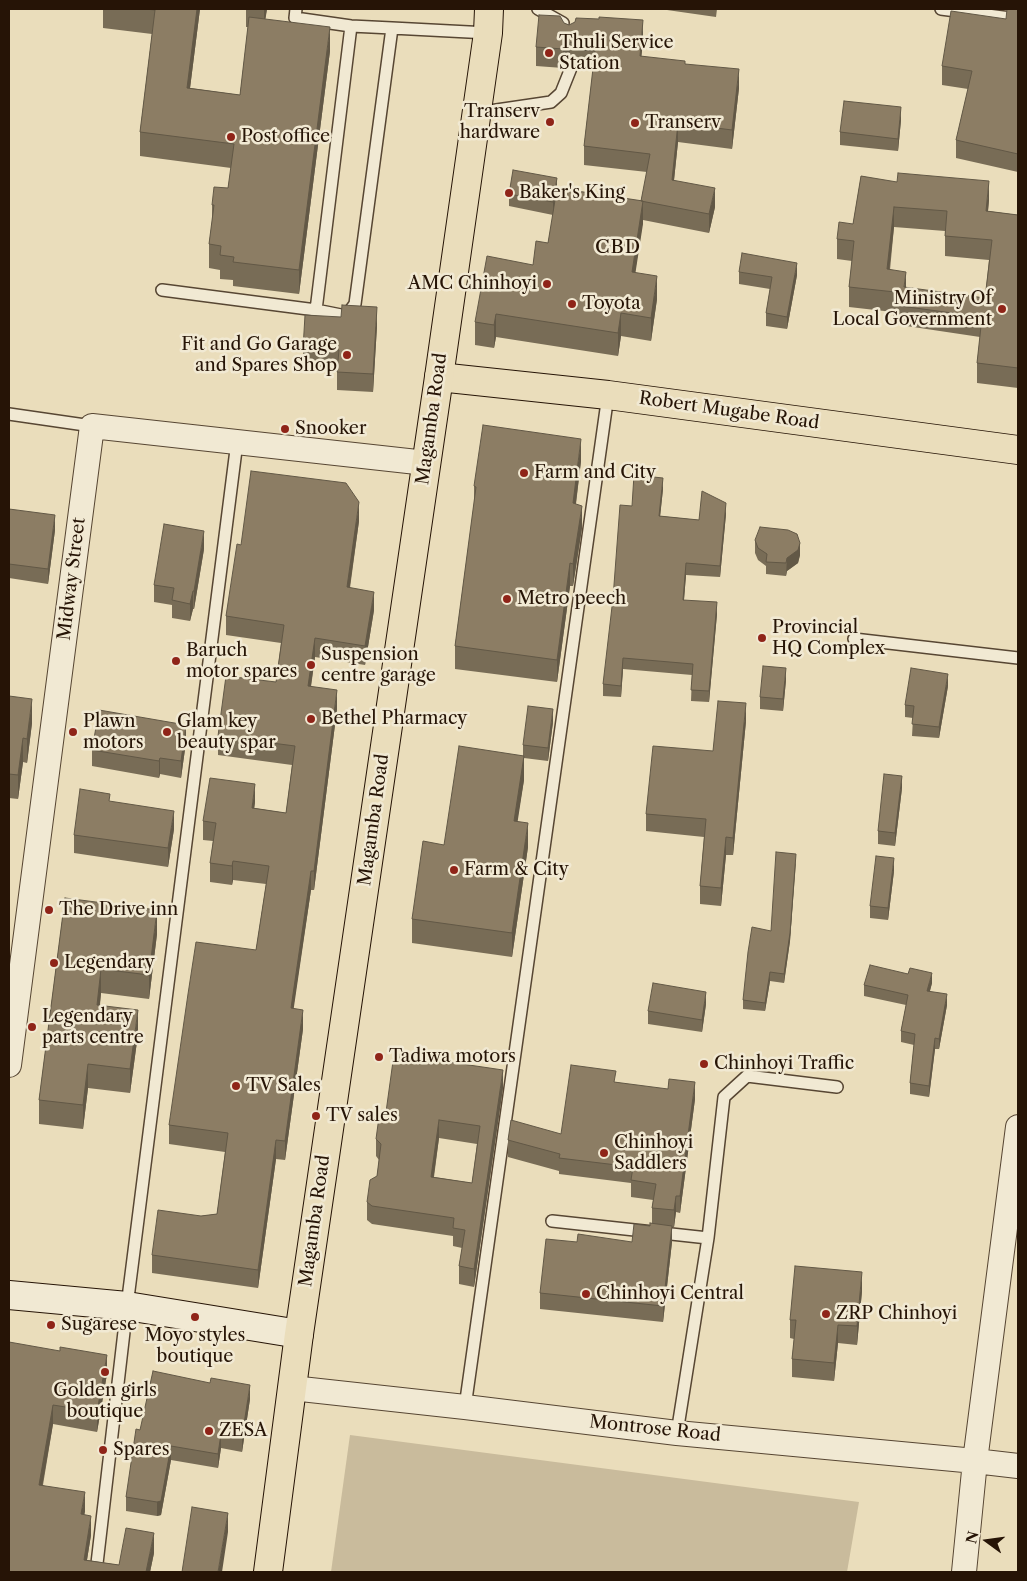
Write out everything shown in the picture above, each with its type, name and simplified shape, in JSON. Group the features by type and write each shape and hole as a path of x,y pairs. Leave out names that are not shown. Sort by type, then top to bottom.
{"main road":[{"name":"Magamba Road","path":"268,1572 299,1334 489,21"},
{"name":"Robert Mugabe Road","path":"439,377 608,395 1018,450"}],"street":[{"path":"92,426 426,463"},
{"name":"Midway Street","path":"9,1065 92,426"},
{"path":"964,1572 975,1461 1018,1127"},
{"path":"9,1295 127,1306 299,1334"},
{"name":"Montrose Road","path":"292,1388 677,1433 1018,1466"}],"lane":[{"path":"296,9 295,18 351,26 392,28 489,21"},
{"path":"538,9 563,23 569,36"},
{"path":"941,9 1018,19"},
{"path":"316,310 351,26"},
{"path":"162,290 316,310 346,316 355,304 392,28"},
{"path":"476,113 551,102 562,93 571,68"},
{"path":"465,1407 608,395"},
{"path":"9,414 92,426"},
{"path":"96,1572 127,1306 237,442"},
{"path":"854,639 1018,658"},
{"path":"677,1433 708,1238 724,1097 747,1076 837,1087"},
{"path":"552,1221 708,1238"}],"shaded area":[{"path":"350,1435 859,1502 847,1572 331,1572"}],"building":[{"name":"Post office","path":"145,9 197,9 187,88 240,95 249,17 330,27 299,270 233,262 234,257 220,255 221,246 209,244 214,205 212,205 214,187 228,188 234,144 140,132 155,10"},
{"path":"1007,9 1018,9 1018,154 956,140 972,71 942,66 951,11 1006,19"},
{"path":"539,15 560,16 564,23 569,25 575,22 576,18 599,19 599,17 643,20 640,56 685,61 685,64 739,69 732,130 678,123 672,180 715,188 709,214 641,201 650,154 584,146 595,51 578,50 577,44 570,42 563,49 536,47"},
{"path":"844,101 901,107 898,139 840,132"},
{"path":"513,170 557,178 553,202 509,194"},
{"path":"898,173 989,181 986,211 1018,215 1018,368 977,363 982,317 893,305 895,292 849,287 854,241 837,239 839,222 853,224 861,176 897,182","holes":["894,207 947,211 945,236 992,240 985,298 904,287 906,272 887,269"]},
{"path":"557,188 643,201 632,272 657,276 651,318 621,313 618,333 496,314 494,325 475,322 487,256 533,265 536,241 548,243"},
{"path":"742,253 797,263 787,317 766,313 772,277 739,272"},
{"path":"342,305 377,307 373,374 337,372 339,350 303,349 305,315 341,317"},
{"path":"483,425 581,439 573,503 582,506 573,564 570,563 557,660 455,646"},
{"path":"251,471 346,483 359,502 347,587 374,592 365,646 315,638 308,686 337,690 314,871 311,871 291,1008 303,1010 285,1141 276,1140 258,1270 152,1255 158,1210 201,1216 217,1214 228,1133 169,1125 188,994 196,942 256,950 269,866 233,861 232,866 210,863 216,823 203,821 210,778 255,784 252,808 286,813 295,746 218,736 226,676 276,682 284,625 226,616 237,544 241,545"},
{"path":"634,475 663,478 659,516 699,520 702,491 726,503 720,566 686,563 683,600 717,602 709,691 691,690 693,664 623,658 621,686 603,684 613,598 620,505 632,506"},
{"path":"9,509 55,515 48,569 9,564"},
{"path":"164,524 204,531 190,604 172,600 174,588 154,585"},
{"path":"760,527 788,530 797,534 800,543 798,550 787,558 786,563 766,562 767,554 758,548 755,540"},
{"path":"763,666 786,668 783,699 760,697"},
{"path":"911,668 948,674 939,727 912,724 914,706 905,705"},
{"path":"9,696 32,699 27,739 23,738 18,775 9,774"},
{"path":"718,701 746,703 733,838 726,837 721,888 700,886 706,819 646,814 653,746 713,751"},
{"path":"528,706 553,709 548,748 523,745"},
{"path":"99,710 186,725 181,761 160,758 159,761 92,750"},
{"path":"459,746 524,756 514,821 528,823 512,933 412,919 423,841 444,845"},
{"path":"884,774 902,776 895,833 878,831"},
{"path":"80,789 110,794 109,801 174,811 168,848 74,835"},
{"path":"776,852 796,854 790,933 784,974 770,972 765,1003 743,1000 752,927 771,931"},
{"path":"876,856 894,858 888,908 870,906"},
{"path":"65,898 157,910 149,975 101,969 97,1005 138,1010 130,1069 88,1064 83,1105 39,1100"},
{"path":"870,965 908,974 910,968 932,973 927,991 947,994 939,1039 935,1038 929,1086 910,1083 915,1034 901,1031 908,995 864,985"},
{"path":"653,983 706,992 702,1020 648,1011"},
{"path":"394,1054 503,1070 474,1269 459,1266 465,1230 453,1228 454,1218 372,1206 367,1202 370,1180 377,1176 381,1144 376,1139 379,1117 386,1112","holes":["439,1120 480,1126 472,1183 431,1177"]},
{"path":"571,1065 616,1071 614,1082 668,1089 669,1079 695,1082 680,1196 676,1196 674,1210 652,1208 656,1184 631,1180 633,1167 559,1158 560,1154 508,1140 511,1120 561,1134"},
{"path":"650,1223 672,1226 663,1306 540,1293 546,1239 577,1242 578,1234 632,1242 634,1224 650,1226"},
{"name":"ZRP Chinhoyi","path":"795,1266 862,1272 857,1326 838,1325 834,1363 792,1359 796,1320 790,1320"},
{"path":"9,1342 60,1351 60,1347 107,1355 97,1412 53,1405 39,1485 85,1492 81,1514 91,1516 84,1560 119,1565 126,1528 154,1533 146,1572 9,1572"},
{"path":"153,1371 210,1383 211,1378 250,1385 242,1437 221,1434 218,1454 171,1446 161,1501 157,1502 126,1497 136,1429 140,1430"},
{"path":"192,1507 228,1513 218,1572 182,1572"}],"place":[{"name":"Thuli Service Station","path":"549,53"},
{"name":"Transerv hardware","path":"550,122"},
{"name":"Transerv","path":"635,123"},
{"name":"Post office","path":"231,137"},
{"name":"Baker's King","path":"509,193"},
{"name":"AMC Chinhoyi","path":"547,284"},
{"name":"Toyota","path":"572,304"},
{"name":"Ministry Of Local Government","path":"1002,309"},
{"name":"Fit and Go Garage and Spares Shop","path":"347,355"},
{"name":"Snooker","path":"285,429"},
{"name":"Farm and City","path":"524,473"},
{"name":"Metro peech","path":"507,599"},
{"name":"Provincial HQ Complex","path":"762,638"},
{"name":"Baruch motor spares","path":"176,661"},
{"name":"Suspension centre garage","path":"311,665"},
{"name":"Bethel Pharmacy","path":"311,719"},
{"name":"Plawn motors","path":"73,732"},
{"name":"Glam key beauty spar","path":"167,732"},
{"name":"Farm & City","path":"454,870"},
{"name":"The Drive inn","path":"49,910"},
{"name":"Legendary","path":"54,963"},
{"name":"Legendary parts centre","path":"32,1027"},
{"name":"Tadiwa motors","path":"379,1057"},
{"name":"Chinhoyi Traffic","path":"704,1064"},
{"name":"TV Sales","path":"236,1086"},
{"name":"TV sales","path":"316,1116"},
{"name":"Chinhoyi Saddlers","path":"604,1153"},
{"name":"Chinhoyi Central","path":"586,1294"},
{"name":"ZRP Chinhoyi","path":"826,1314"},
{"name":"Moyo styles boutique","path":"195,1317"},
{"name":"Sugarese","path":"51,1325"},
{"name":"Golden girls boutique","path":"105,1372"},
{"name":"ZESA","path":"209,1431"},
{"name":"Spares","path":"103,1450"}],"district":[{"name":"CBD","path":"618,248"}]}
